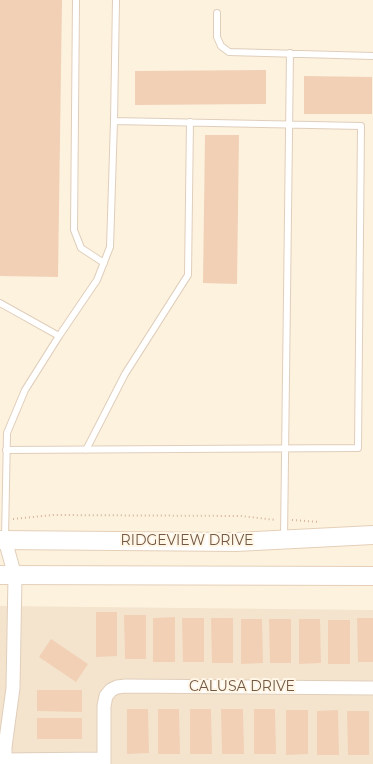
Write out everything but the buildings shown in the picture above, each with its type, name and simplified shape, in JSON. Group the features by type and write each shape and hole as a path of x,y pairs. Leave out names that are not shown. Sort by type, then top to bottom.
{"main road":[{"name":"RIDGEVIEW DRIVE","path":"2,546 236,542 373,535"},
{"path":"7,575 373,576"}],"street":[{"path":"2,546 7,575 13,688 4,758"},
{"name":"CALUSA DRIVE","path":"104,761 104,706 106,696 111,690 126,686 373,688"},
{"path":"0,722 4,758"},
{"path":"4,758 104,761"}],"lane":[{"path":"76,0 74,230 81,248 104,263"},
{"path":"2,546 5,518 6,433 25,390 59,336 98,280 110,247 116,0"},
{"path":"217,13 217,37 221,46 229,52 373,56"},
{"path":"284,539 290,53"},
{"path":"6,450 358,448 361,126 114,121"},
{"path":"86,450 125,374 188,275 190,122"},
{"path":"0,303 59,336"}],"path":[{"path":"5,518 19,519 54,515 233,516 268,520 321,522"}],"shaded area":[{"path":"0,606 373,610 373,764 0,764"}]}
